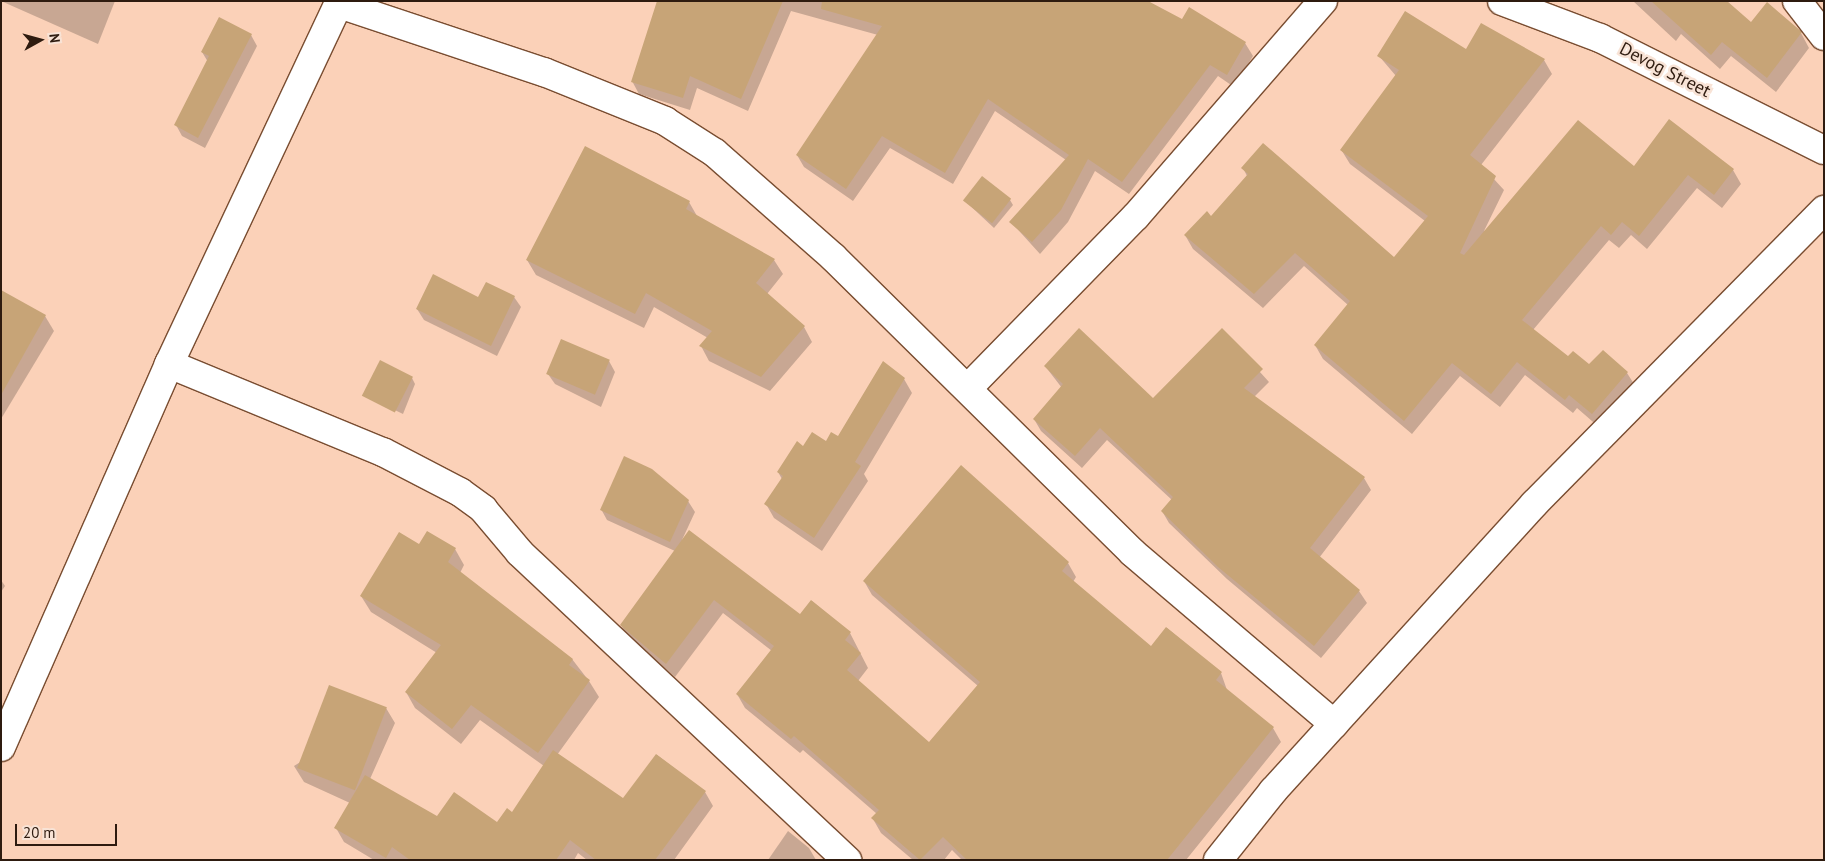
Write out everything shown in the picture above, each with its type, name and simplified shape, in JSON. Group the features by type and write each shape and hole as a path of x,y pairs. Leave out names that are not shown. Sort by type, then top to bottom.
{"street":[{"path":"970,387 1136,216 1323,1"},
{"name":"Devog Street","path":"1502,1 1600,38 1824,150"},
{"path":"1797,1 1824,36"},
{"path":"1,747 169,364 339,2 544,72 665,121 715,153 833,256 970,387 1134,553 1334,724"},
{"path":"1218,860 1334,724 1534,504 1824,210"},
{"path":"169,364 383,452 468,498 483,509 520,554 847,860"}],"building":[{"path":"657,1 783,1 741,99 690,76 683,98 631,82"},
{"path":"822,1 1148,1 1182,19 1189,7 1246,42 1227,75 1210,65 1122,182 1088,159 1061,210 1032,242 1009,222 1069,155 988,99 945,173 882,136 846,189 796,155 882,26 821,9"},
{"path":"1651,1 1727,1 1751,22 1767,2 1802,32 1767,78 1722,42 1711,55"},
{"path":"1405,11 1466,49 1481,23 1545,59 1470,155 1496,176 1460,253 1464,255 1578,120 1634,166 1669,119 1734,169 1714,195 1688,175 1639,236 1622,222 1611,235 1601,226 1522,320 1568,356 1573,351 1589,364 1603,350 1628,372 1592,414 1569,395 1565,400 1517,362 1491,394 1452,363 1404,421 1314,345 1350,301 1295,253 1254,294 1184,235 1207,211 1211,216 1248,174 1241,168 1263,143 1394,257 1428,216 1340,150 1399,70 1377,56"},
{"path":"219,17 252,34 198,138 174,125 209,56 201,52"},
{"path":"585,146 690,201 686,209 775,259 756,283 805,326 761,377 699,346 712,331 646,293 635,314 526,260"},
{"path":"982,176 1011,199 992,223 963,200"},
{"path":"433,274 478,297 486,282 515,296 491,346 416,309"},
{"path":"1,290 46,315 1,395"},
{"path":"1079,328 1153,398 1222,328 1263,369 1244,388 1365,477 1310,548 1360,590 1314,646 1218,567 1161,511 1173,497 1100,428 1075,456 1033,419 1063,384 1044,366"},
{"path":"561,339 610,360 595,395 546,374"},
{"path":"380,360 413,377 395,412 362,396"},
{"path":"883,361 905,378 855,462 861,466 814,538 764,504 783,476 777,472 797,441 803,446 812,432 826,441 831,432 838,436"},
{"path":"624,456 652,469 689,500 670,542 600,510"},
{"path":"961,465 1069,562 1062,571 1151,646 1166,627 1222,672 1216,680 1274,727 1167,860 967,860 943,837 920,860 871,818 879,810 794,736 791,739 736,694 774,646 714,600 666,664 620,625 689,530 800,614 811,600 851,632 845,640 861,653 847,670 929,742 980,682 863,581"},
{"path":"427,531 456,548 448,562 573,659 569,665 590,680 538,753 471,705 452,729 405,692 441,645 360,596 399,532 419,544"},
{"path":"329,685 387,707 355,790 297,768"},
{"path":"553,750 623,798 656,754 706,791 655,860 596,860 570,840 556,860 410,860 392,847 386,858 334,828 365,775 437,816 454,792 497,822 507,808 512,812"}]}
